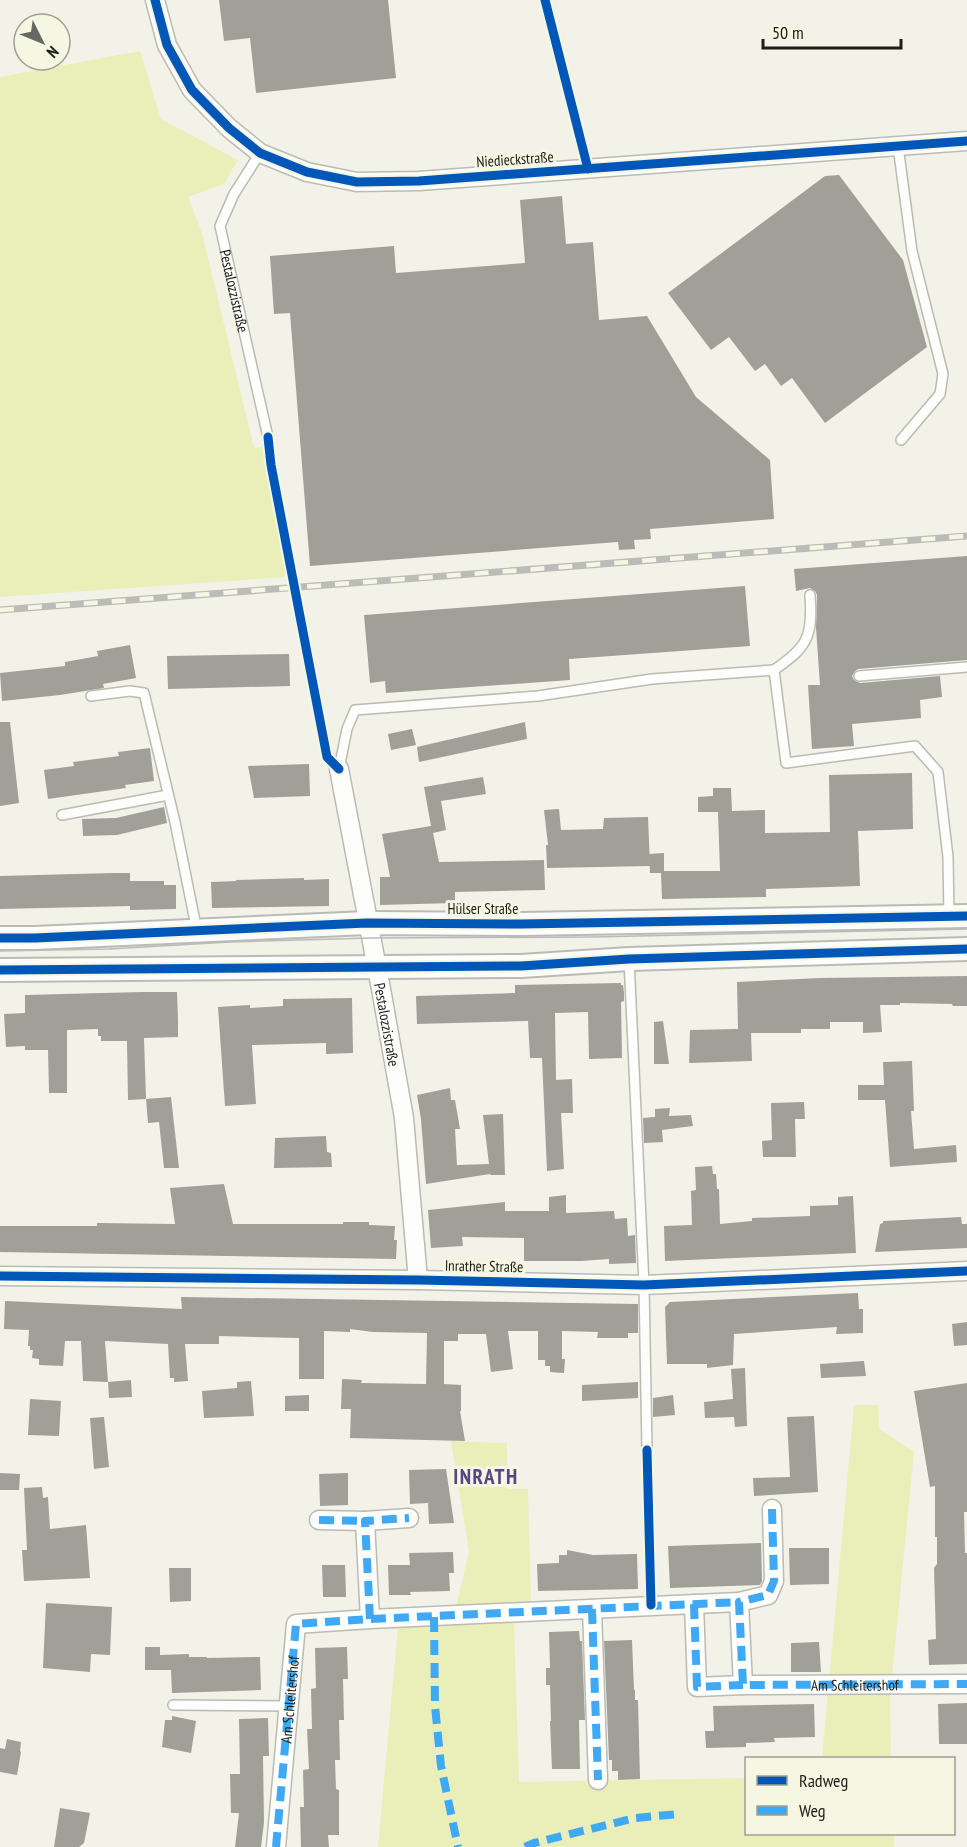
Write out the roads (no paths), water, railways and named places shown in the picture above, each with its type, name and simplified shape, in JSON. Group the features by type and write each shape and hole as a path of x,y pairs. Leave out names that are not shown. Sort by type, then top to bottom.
{"street":[{"name":"Niedieckstraße","path":"154,0 167,45 192,90 229,128 260,153 307,172 357,182 409,181 967,141"},
{"name":"Pestalozzistraße","path":"339,769 404,1118 418,1280"},
{"name":"Hülser Straße","path":"0,938 367,923 522,924 958,917"},
{"path":"0,970 520,966 629,959 967,949"},
{"name":"Inrather Straße","path":"0,1276 418,1280 644,1285 967,1271"},
{"name":"Am Schleitershof","path":"276,1847 296,1624 370,1618 739,1602 768,1595 774,1581 772,1509"},
{"path":"319,1520 365,1521 409,1518"},
{"path":"365,1521 370,1618"},
{"path":"739,1602 743,1685"},
{"name":"Am Schleitershof","path":"694,1604 697,1687 967,1684"},
{"path":"592,1609 598,1780"}],"lane":[{"path":"898,146 912,251 943,374 940,394 901,440"},
{"name":"Pestalozzistraße","path":"260,153 234,194 220,226 268,437"},
{"path":"339,769 347,729 355,710 538,696 652,679 774,670 794,657 805,642 812,620 810,595"},
{"path":"859,676 967,667"},
{"path":"774,670 786,763 915,746 938,772 958,917"},
{"path":"91,696 130,691 144,693 197,931"},
{"path":"62,815 168,795"},
{"path":"629,959 644,1285 647,1450"},
{"path":"173,1705 288,1706"}],"tram line":[{"path":"0,951 109,949 230,942 371,938 592,937 967,929"}],"railway":[{"path":"0,610 967,536"}],"district":[{"name":"INRATH","path":"486,1476"}]}
